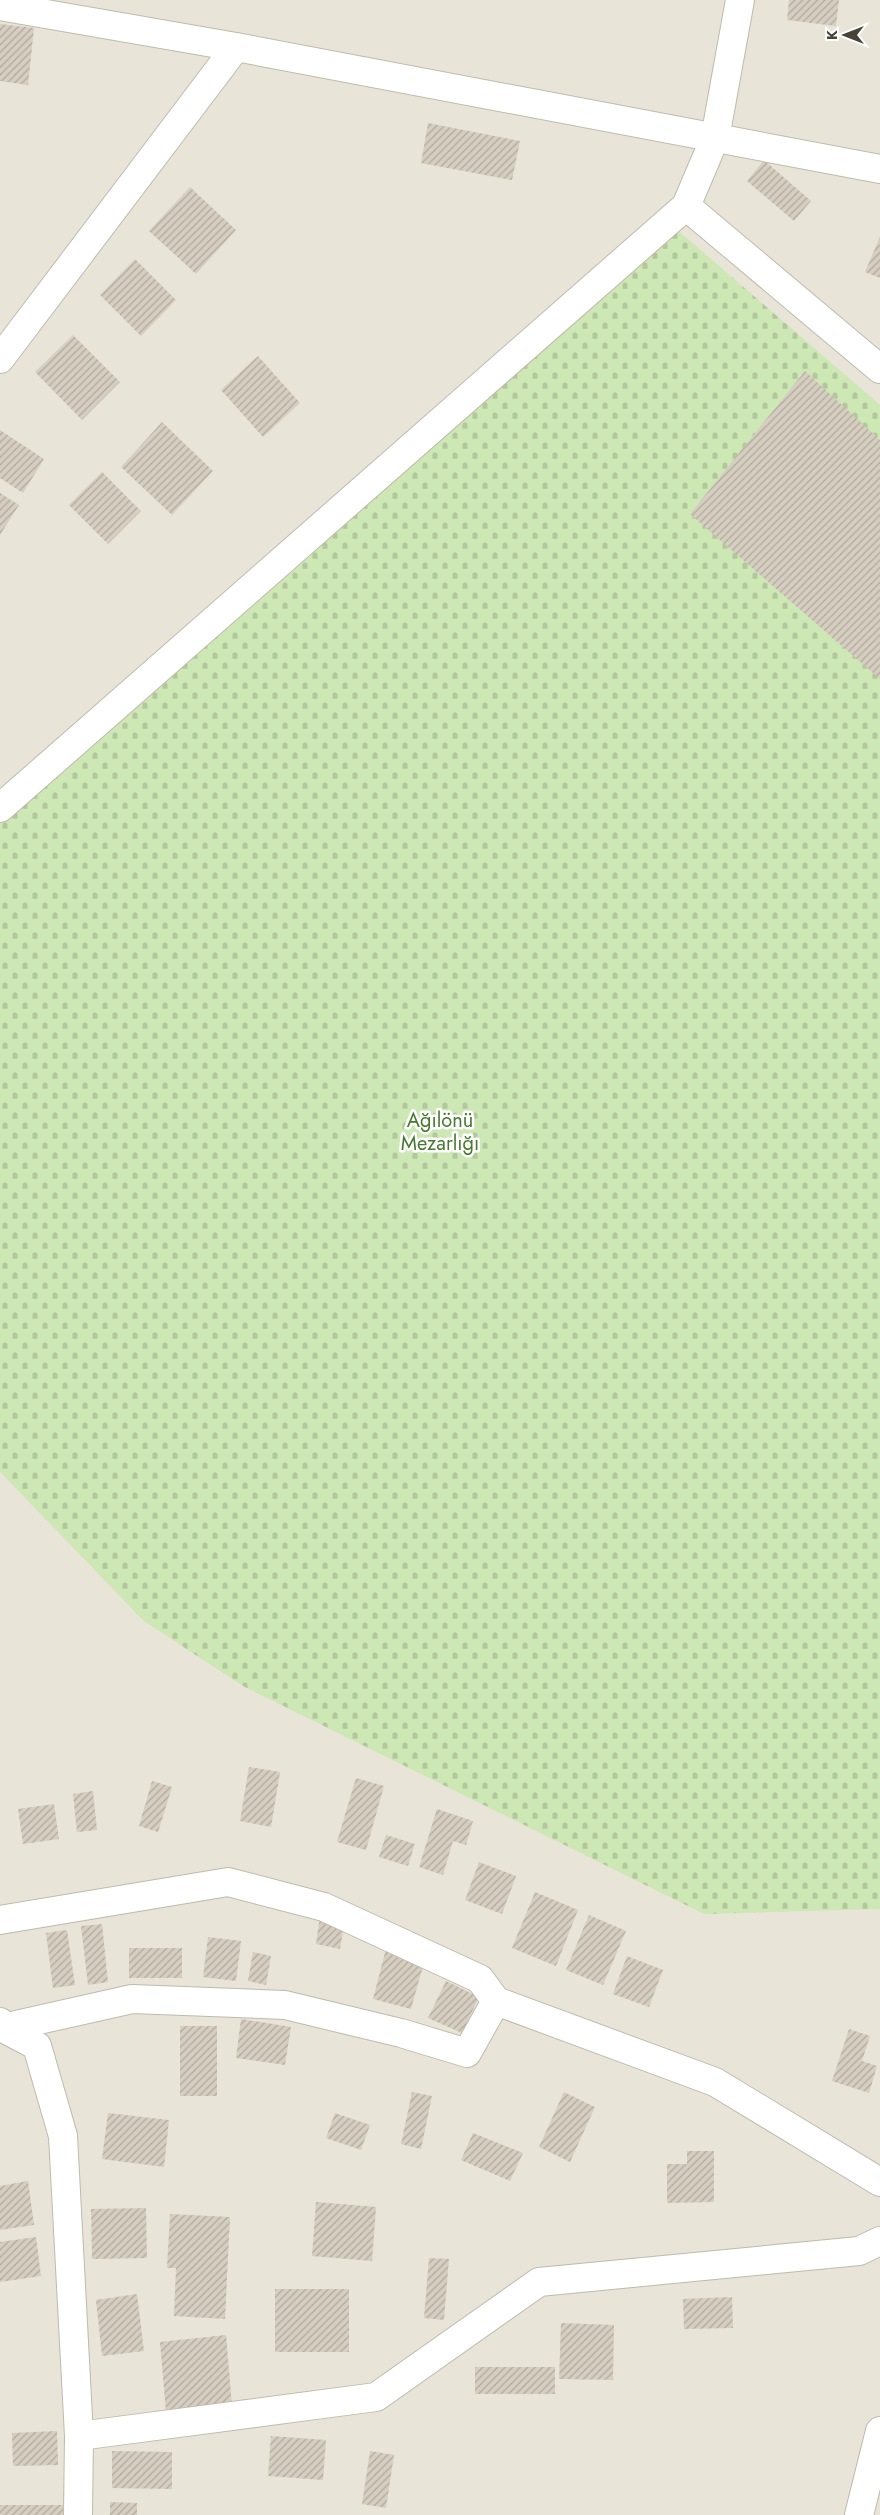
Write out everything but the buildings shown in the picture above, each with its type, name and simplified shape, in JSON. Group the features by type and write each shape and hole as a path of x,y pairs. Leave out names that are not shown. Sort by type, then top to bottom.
{"street":[{"path":"0,808 686,206 715,138 740,0"},
{"path":"0,6 236,47 880,170"},
{"path":"0,359 236,47"},
{"path":"686,206 880,369"},
{"path":"0,1920 228,1882 324,1908 480,1979 496,2001 715,2082 880,2182"},
{"path":"1,2024 132,1999 285,2005 401,2033 467,2053 496,2001"},
{"path":"1,2024 37,2046 63,2136 79,2436 78,2515"},
{"path":"79,2436 376,2397 539,2282 859,2251 880,2241"},
{"path":"859,2515 880,2431"}],"shaded area":[{"path":"0,0 880,0 880,2515 0,2515"}],"green space":[{"name":"Ağılönü Mezarlığı","path":"675,228 880,405 880,1909 704,1914 243,1686 144,1621 0,1472 0,792"}]}
